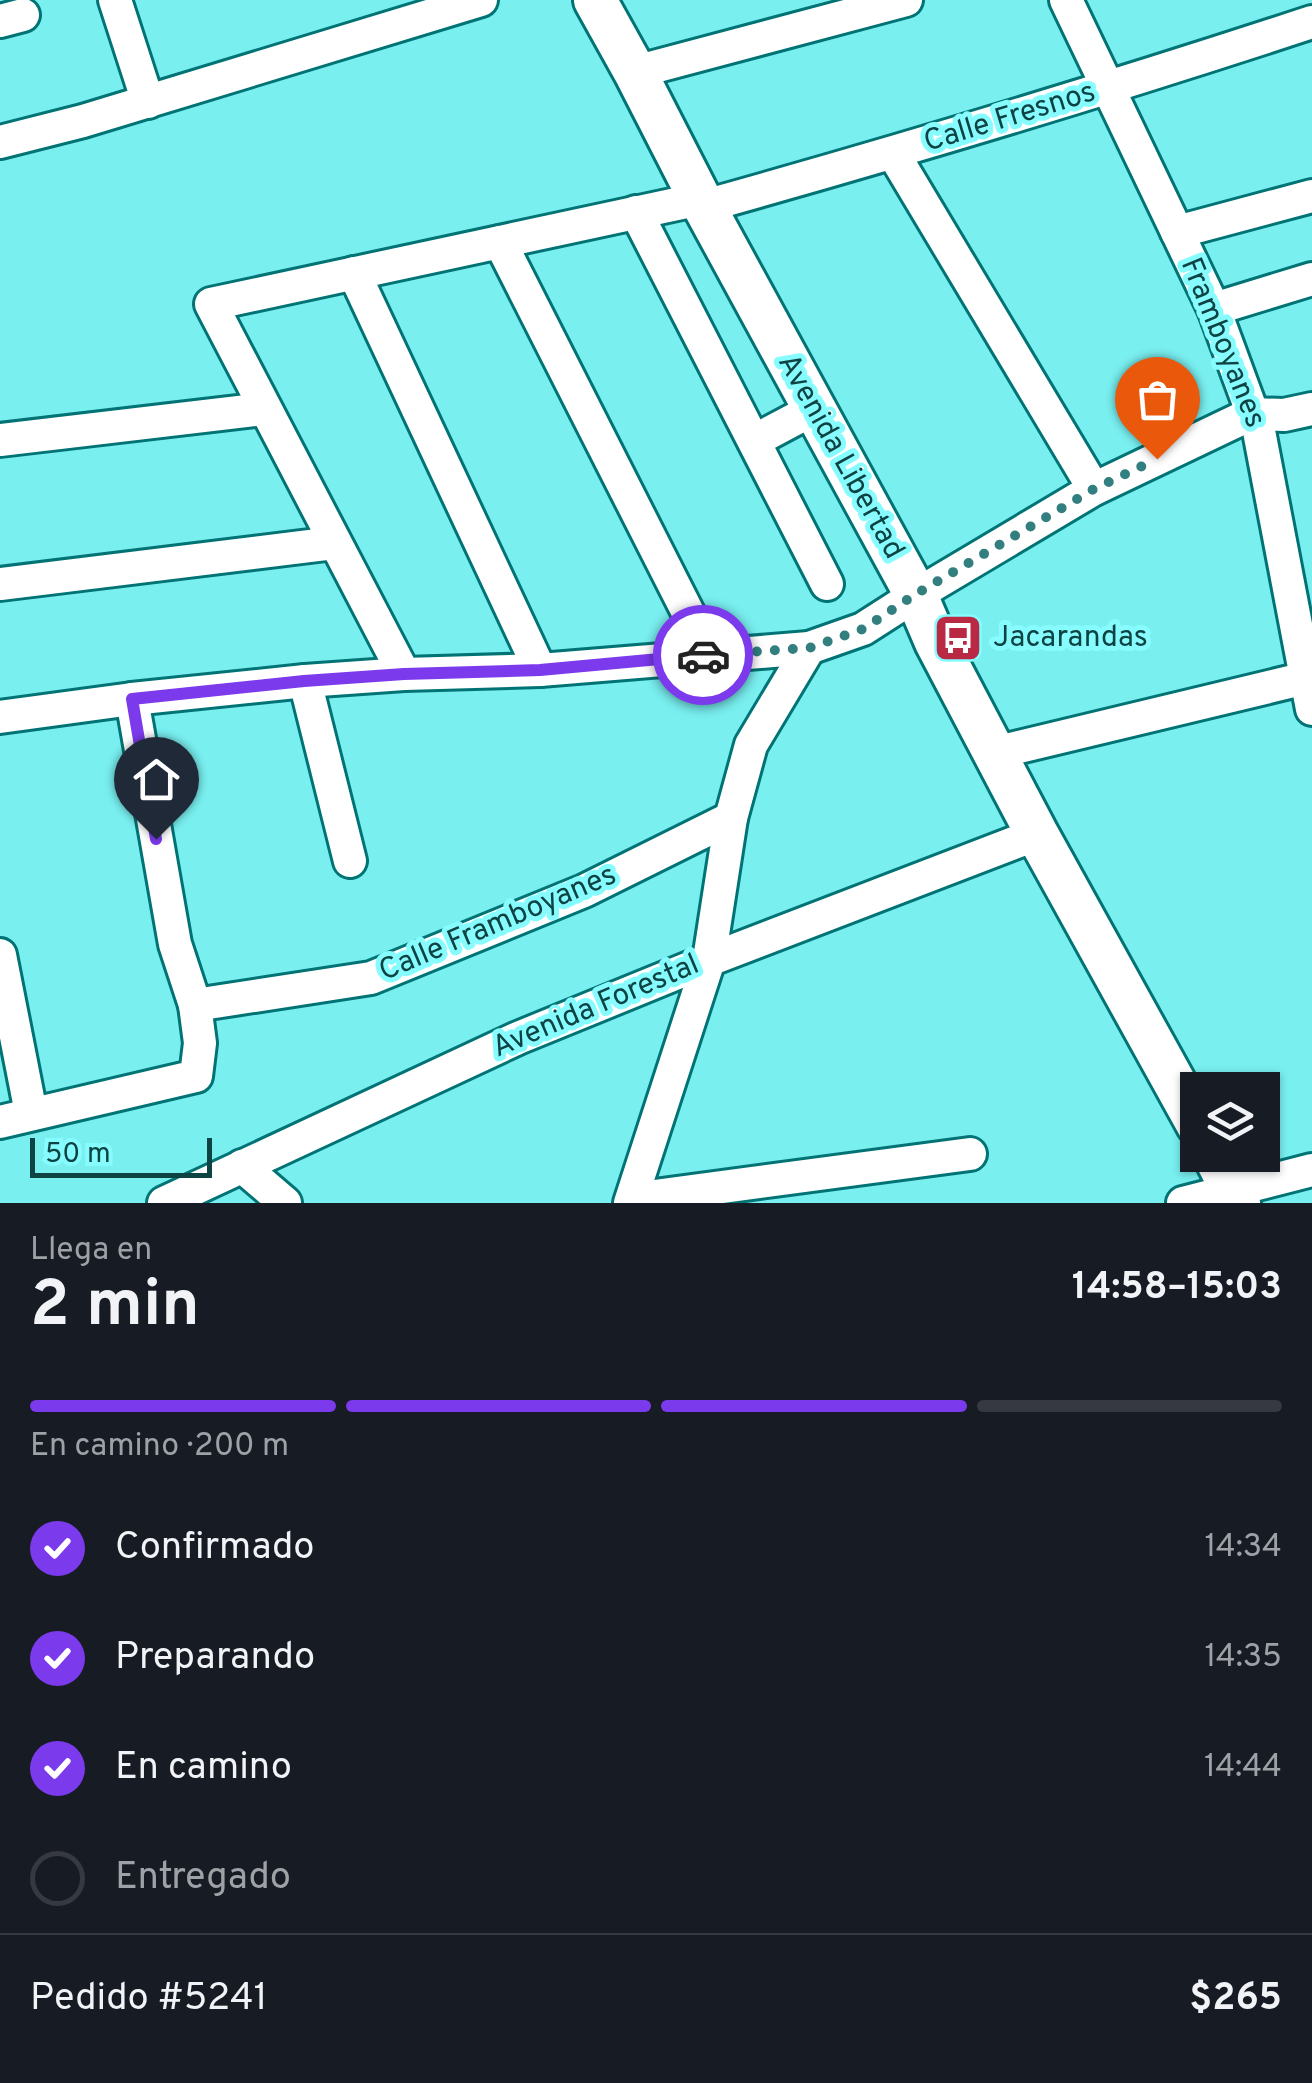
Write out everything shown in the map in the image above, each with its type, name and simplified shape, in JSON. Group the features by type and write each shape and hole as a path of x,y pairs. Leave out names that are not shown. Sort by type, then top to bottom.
{"main road":[{"name":"Avenida Libertad","path":"596,0 916,594 936,642 1037,834 1180,1092"}],"street":[{"path":"114,0 148,102"},
{"path":"0,142 83,122 480,0"},
{"path":"635,72 906,0"},
{"name":"Framboyanes","path":"1066,0 1214,309 1259,431 1309,694"},
{"name":"Calle Fresnos","path":"264,409 211,304 636,212 702,202 894,153 1312,22"},
{"path":"894,153 1094,489"},
{"path":"1177,232 1312,196"},
{"path":"636,212 827,584"},
{"path":"500,242 709,654"},
{"path":"354,274 540,670"},
{"path":"1214,309 1312,279"},
{"path":"0,717 304,681 540,670 809,648 863,629 1094,489 1251,414 1284,415 1312,408"},
{"path":"0,440 264,409 404,674"},
{"path":"754,442 814,409"},
{"path":"0,584 334,543"},
{"path":"809,648 751,746 732,818 709,960 631,1201 796,1190 970,1154"},
{"path":"304,681 350,861"},
{"path":"994,752 1309,694"},
{"path":"0,955 15,1118 196,1076 200,1043 195,1005 175,944 132,699"},
{"name":"Calle Framboyanes","path":"195,1005 371,978 584,891 732,818"},
{"name":"Avenida Forestal","path":"164,1203 518,1038 1037,834"},
{"path":"242,1166 285,1203"},
{"path":"1183,1203 1229,1183 1312,1170"}],"way so far":[{"path":"703,655 809,648 863,629 1094,489 1157,459"}],"place":[{"name":"Jacarandas","path":"958,638"}],"route":[{"path":"156,839 132,699 304,681 540,670 703,655"}]}
